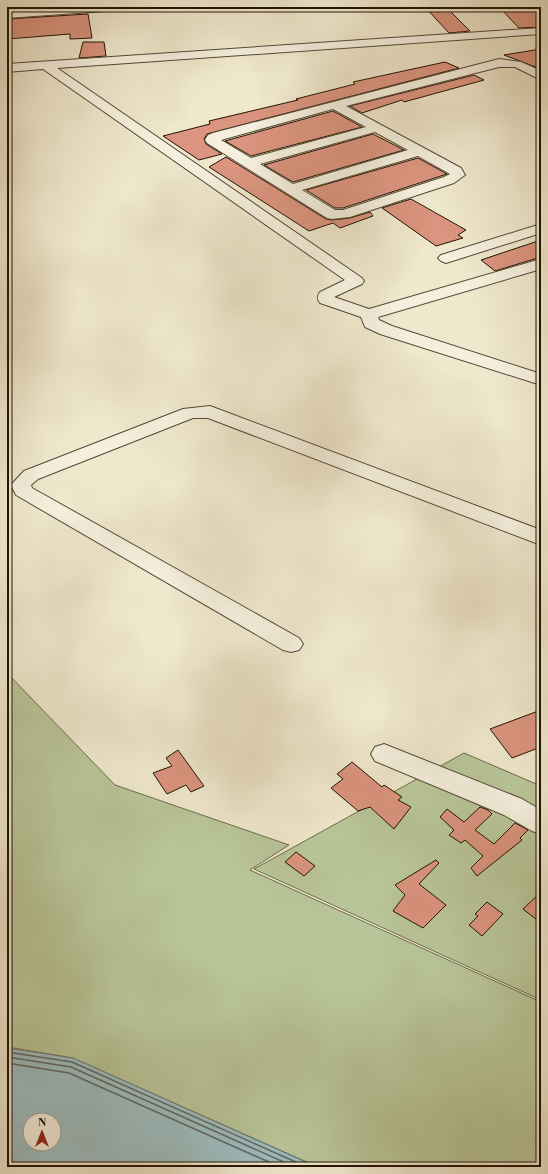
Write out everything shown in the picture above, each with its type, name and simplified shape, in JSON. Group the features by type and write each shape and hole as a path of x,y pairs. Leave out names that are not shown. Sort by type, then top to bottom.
{"street":[{"path":"7,15 67,9 120,7"},
{"path":"7,68 541,31"},
{"path":"335,105 456,171 458,175 449,180 338,215 332,215 212,140 213,138 335,105 500,63 517,64 541,76"},
{"path":"45,65 356,281 326,295 326,300 368,314 541,264"},
{"path":"250,163 376,128"},
{"path":"292,189 420,151"},
{"path":"446,258 541,228"},
{"path":"368,314 371,323 386,330 541,380"},
{"path":"292,644 23,491 21,485 24,480 31,475 61,463 190,414 210,412 541,538"},
{"path":"384,754 513,807 541,823"}],"green space":[{"path":"7,673 115,785 289,845 250,870 541,1002 541,1167 318,1167 73,1058 7,1047"},
{"path":"464,753 541,786 541,1000 254,869"}],"water":[{"path":"7,1048 73,1058 317,1167 7,1167"}],"building":[{"path":"425,7 446,7 470,31 449,33"},
{"path":"499,7 533,7 541,13 541,27 519,28"},
{"path":"88,14 92,38 70,39 70,34 7,39 7,19"},
{"path":"83,42 104,42 106,56 79,58"},
{"path":"541,49 541,69 504,55"},
{"path":"445,62 459,68 207,134 204,139 206,144 222,154 199,160 163,136 210,124 209,121 298,100 296,99 355,84 353,82"},
{"path":"474,75 484,80 404,102 402,100 362,113 350,106"},
{"path":"333,111 362,127 251,156 225,141"},
{"path":"373,134 404,150 293,182 264,165"},
{"path":"226,157 326,219 332,220 350,218 370,212 373,216 340,228 333,223 309,231 209,167"},
{"path":"418,158 447,174 343,208 335,208 306,190"},
{"path":"411,199 466,230 458,235 463,238 436,246 382,208"},
{"path":"541,240 541,257 495,271 481,260"},
{"path":"541,710 541,747 512,758 490,729"},
{"path":"178,750 204,786 191,792 186,785 167,794 153,773 172,766 166,758"},
{"path":"352,762 382,787 384,785 402,797 398,800 411,807 394,829 370,807 358,811 331,788 343,779 337,774"},
{"path":"480,807 488,810 492,814 475,830 494,844 515,823 528,830 520,838 522,840 477,876 471,868 483,856 465,840 461,843 449,835 454,830 440,817 447,809 464,822"},
{"path":"296,852 315,866 304,876 285,862"},
{"path":"436,860 439,863 419,884 446,905 423,928 393,911 405,895 395,885"},
{"path":"541,892 541,923 523,909"},
{"path":"487,902 503,914 482,936 469,925 478,916 475,914"}]}
